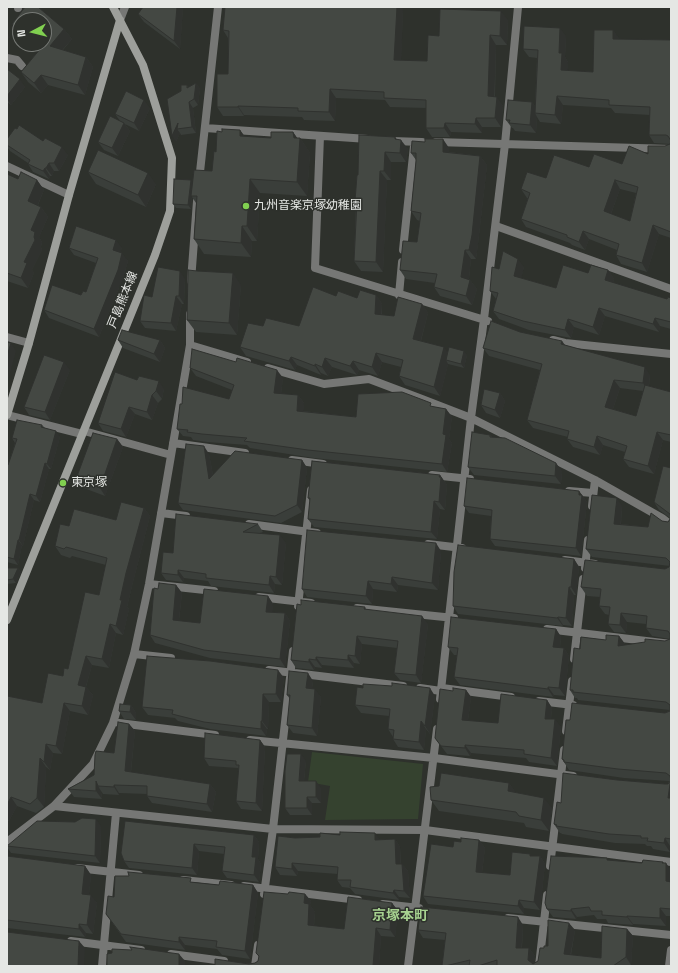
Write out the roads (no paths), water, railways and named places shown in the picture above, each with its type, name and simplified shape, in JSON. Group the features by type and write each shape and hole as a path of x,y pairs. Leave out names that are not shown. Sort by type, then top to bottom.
{"main road":[{"name":"戸島熊本線","path":"7,620 155,255 170,211 172,158 144,65 113,7"},
{"path":"7,415 29,343 69,195 120,20"}],"street":[{"path":"120,20 125,7"},
{"path":"190,291 193,238 218,7"},
{"path":"440,706 471,418 496,226 518,7"},
{"path":"7,58 17,60 22,66"},
{"path":"205,128 414,142 671,150"},
{"path":"320,136 315,268 399,295 499,324"},
{"path":"399,295 414,142"},
{"path":"7,166 69,195"},
{"path":"496,226 671,289"},
{"path":"7,842 54,806 93,764 113,723 134,654 149,584 190,345 190,306"},
{"path":"7,337 29,343"},
{"path":"542,338 565,343 671,354"},
{"path":"190,345 324,384 369,379 471,418 595,480 662,518 671,525"},
{"path":"7,415 171,456"},
{"path":"173,443 251,454"},
{"path":"282,459 313,471 329,465"},
{"path":"297,617 313,471"},
{"path":"424,475 479,480"},
{"path":"591,516 595,480"},
{"path":"563,490 593,494"},
{"path":"161,513 192,517"},
{"path":"238,523 322,533"},
{"path":"539,966 589,532"},
{"path":"418,543 472,549"},
{"path":"555,559 601,564"},
{"path":"149,584 220,592"},
{"path":"252,596 323,604"},
{"path":"347,607 466,620"},
{"path":"538,628 671,644"},
{"path":"263,904 294,641"},
{"path":"134,654 181,660"},
{"path":"259,669 516,698"},
{"path":"531,700 584,707"},
{"path":"408,966 438,721"},
{"path":"113,723 221,736"},
{"path":"244,739 434,758 584,778"},
{"path":"54,806 273,829 425,830 671,862"},
{"path":"102,966 116,813"},
{"path":"66,866 149,876"},
{"path":"172,879 265,888 431,910"},
{"path":"499,917 671,934"},
{"path":"259,935 253,965 259,966"},
{"path":"60,940 150,951"},
{"path":"669,966 671,950"},
{"path":"165,953 233,962"}],"place":[{"name":"九州音楽京塚幼稚園","path":"246,206"},
{"name":"東京塚","path":"63,483"}],"district":[{"name":"京塚本町","path":"400,916"}]}
